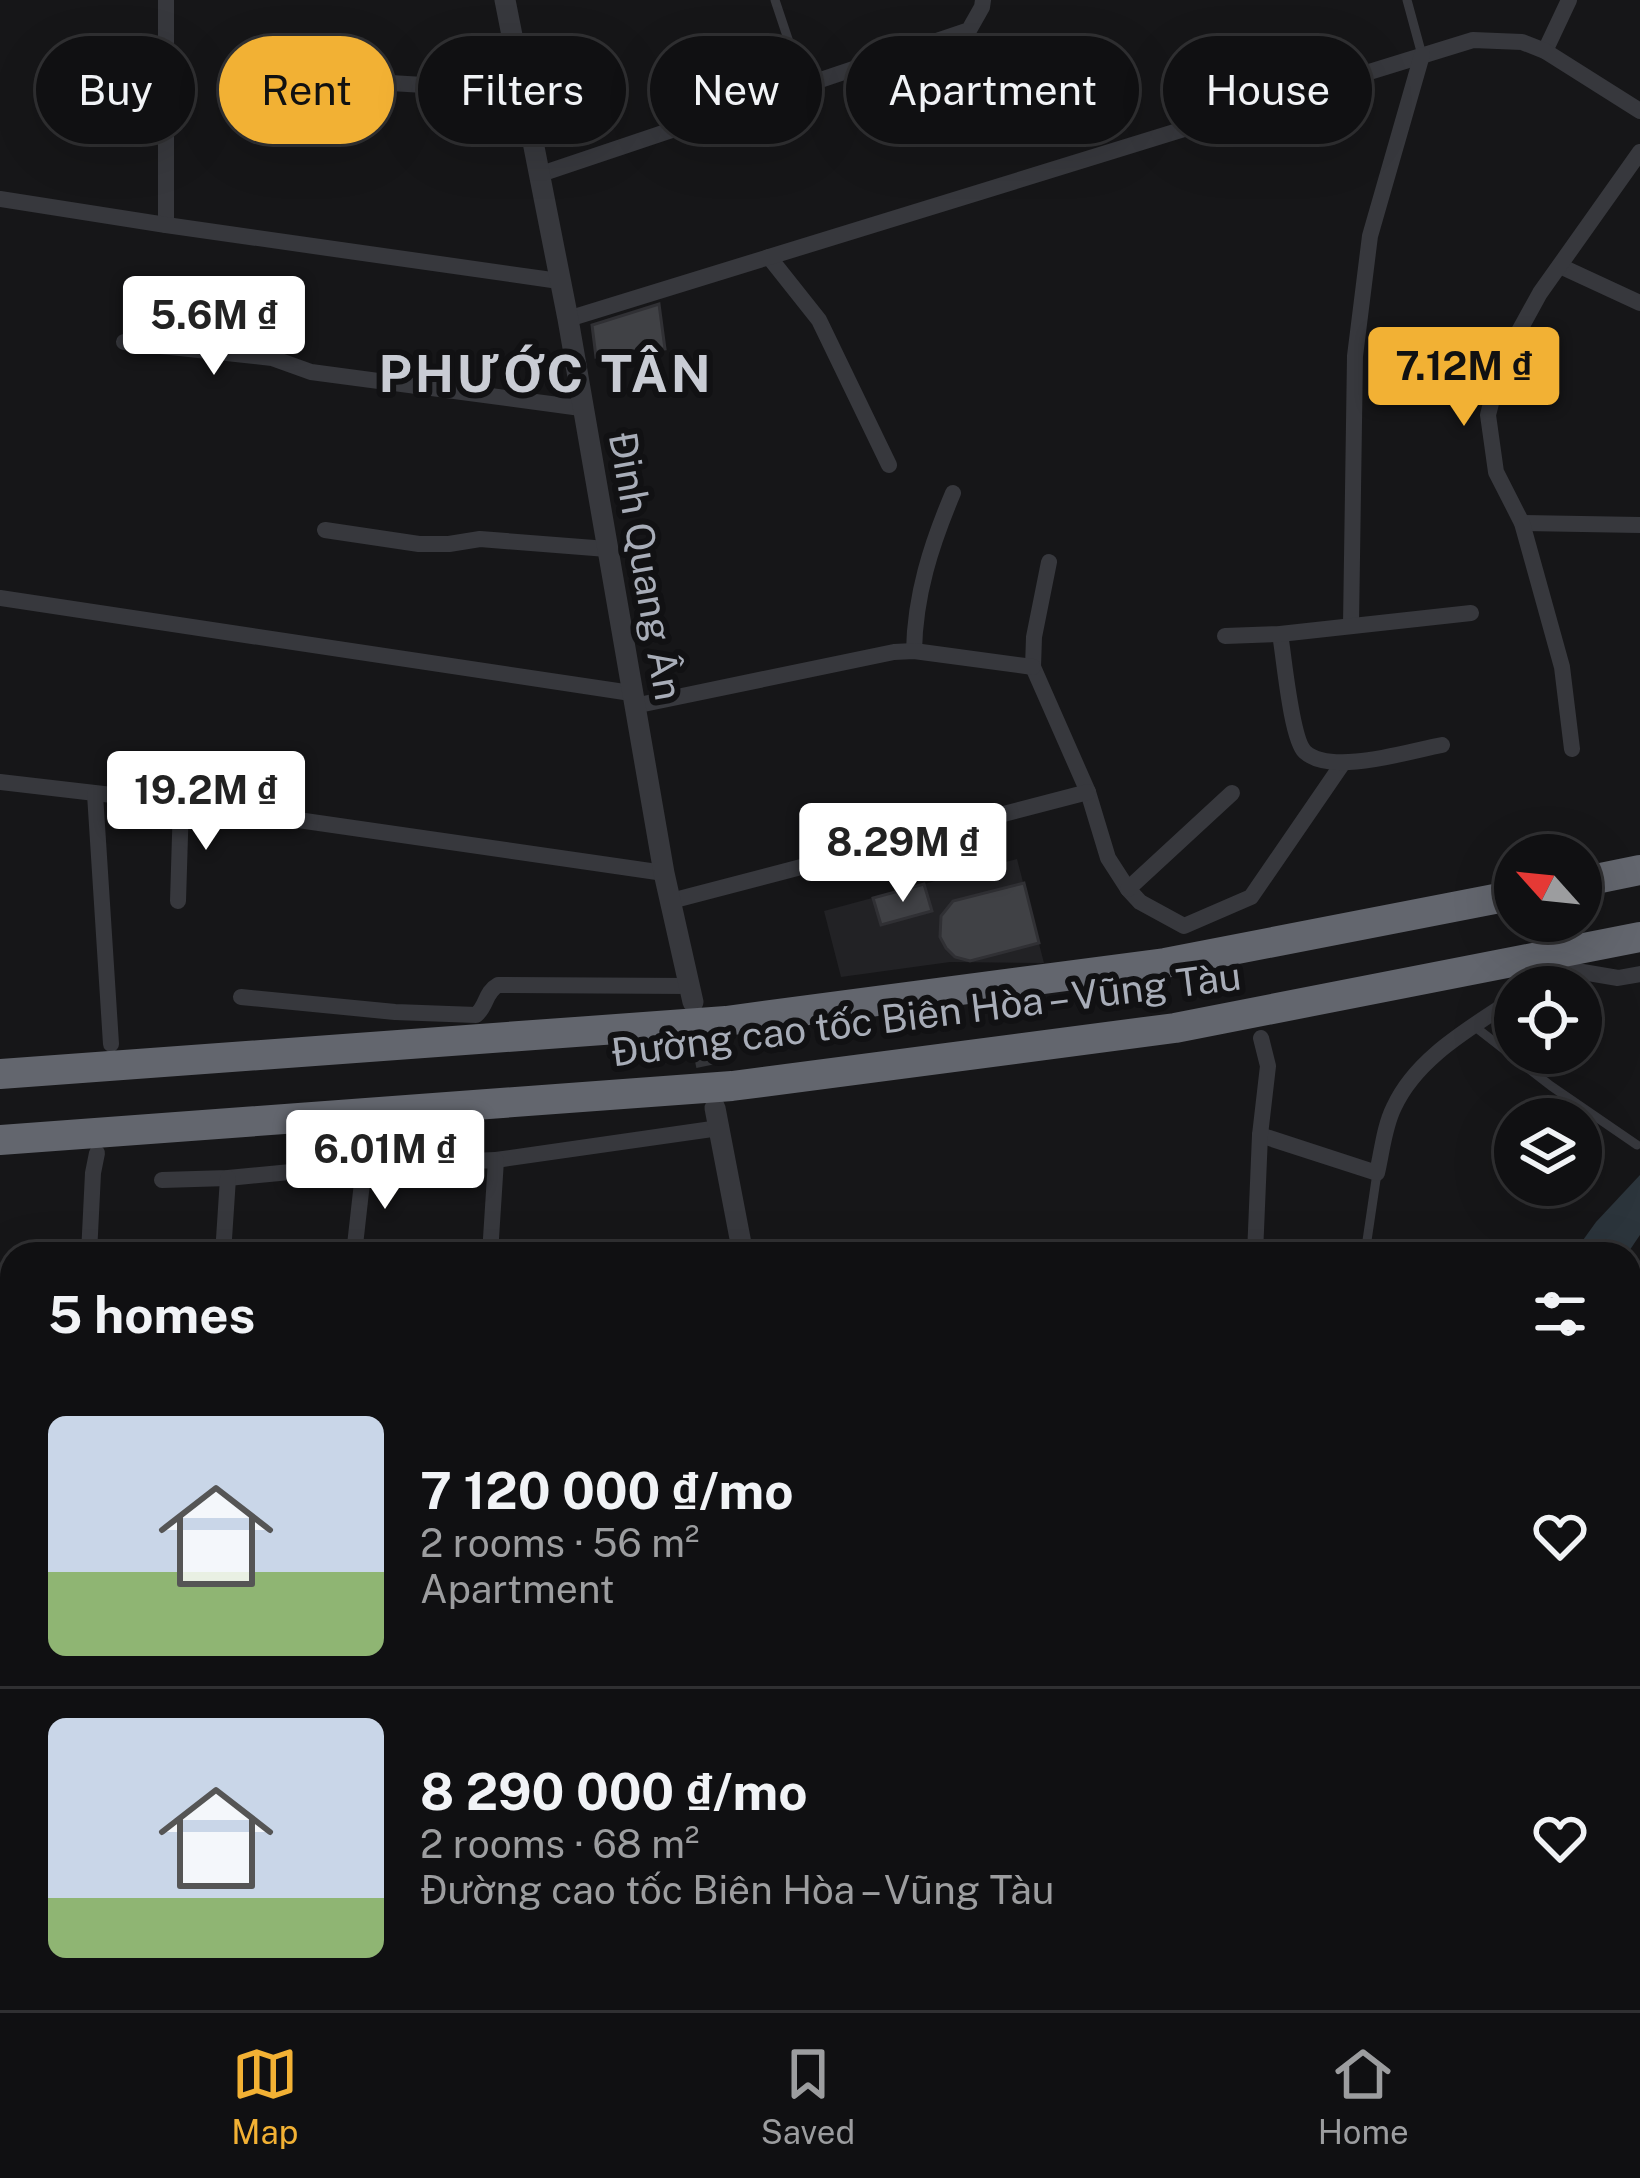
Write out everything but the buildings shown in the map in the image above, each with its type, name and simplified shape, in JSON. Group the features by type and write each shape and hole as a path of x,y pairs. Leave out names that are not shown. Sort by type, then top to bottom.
{"highway":[{"path":"1602,878 1640,870"},
{"name":"Đường cao tốc Biên Hòa – Vũng Tàu","path":"0,1074 725,1021 1165,963 1494,899"},
{"name":"Đường cao tốc Biên Hòa – Vũng Tàu","path":"0,1140 732,1086 1175,1028 1640,938"}],"street":[{"path":"166,0 166,225"},
{"name":"Đinh Quang Ân","path":"505,0 511,36"},
{"path":"822,79 969,29 983,0"},
{"path":"1545,51 1569,0"},
{"path":"568,319 1473,40 1522,42 1545,51 1640,111"},
{"path":"1351,625 1355,356 1370,236 1422,55"},
{"path":"538,176 650,138"},
{"name":"Đinh Quang Ân","path":"532,144 568,319 664,873 691,994"},
{"path":"1572,749 1562,667 1522,523 1496,472 1488,416 1502,364 1540,293 1640,152"},
{"path":"0,199 559,281"},
{"path":"769,257 819,320 889,465"},
{"path":"1560,266 1640,303"},
{"path":"124,342 258,356 310,372 581,408"},
{"path":"914,652 920,587 953,494"},
{"path":"1522,523 1640,525"},
{"path":"325,530 435,545 480,538 607,549"},
{"path":"1048,562 1033,667 1088,792 1108,858 1140,902 1184,926 1251,897 1343,763"},
{"path":"0,598 182,623 632,699 862,656 914,652 1033,667"},
{"path":"1225,636 1471,613"},
{"path":"1280,634 1296,736 1305,752 1343,763 1442,745"},
{"path":"0,782 181,803 664,873"},
{"path":"671,901 1088,792"},
{"path":"1128,889 1232,793"},
{"path":"95,794 111,1044"},
{"path":"178,901 181,803"},
{"path":"1602,975 1640,974"},
{"path":"241,997 476,1015 490,989 498,985 691,994"},
{"path":"1260,1135 1377,1173 1392,1111 1410,1079 1494,1012"},
{"path":"1256,1242 1268,1066 1261,1038"},
{"path":"162,1180 496,1160 717,1118 741,1242"},
{"path":"90,1242 97,1153"},
{"path":"491,1242 496,1160"},
{"path":"356,1242 364,1165"},
{"path":"224,1242 228,1178"}],"lane":[{"path":"776,0 787,36"},
{"path":"1407,0 1422,55"},
{"path":"1474,1026 1637,1145"},
{"path":"1367,1242 1377,1173"}],"shaded area":[{"path":"1017,859 1044,963 950,962 841,977 824,911"},
{"path":"1640,1175 1640,1235 1635,1242 1582,1242"}],"tunnel":[{"path":"696,1015 713,1096"}],"district":[{"name":"PHƯỚC TÂN","path":"546,373"}]}
